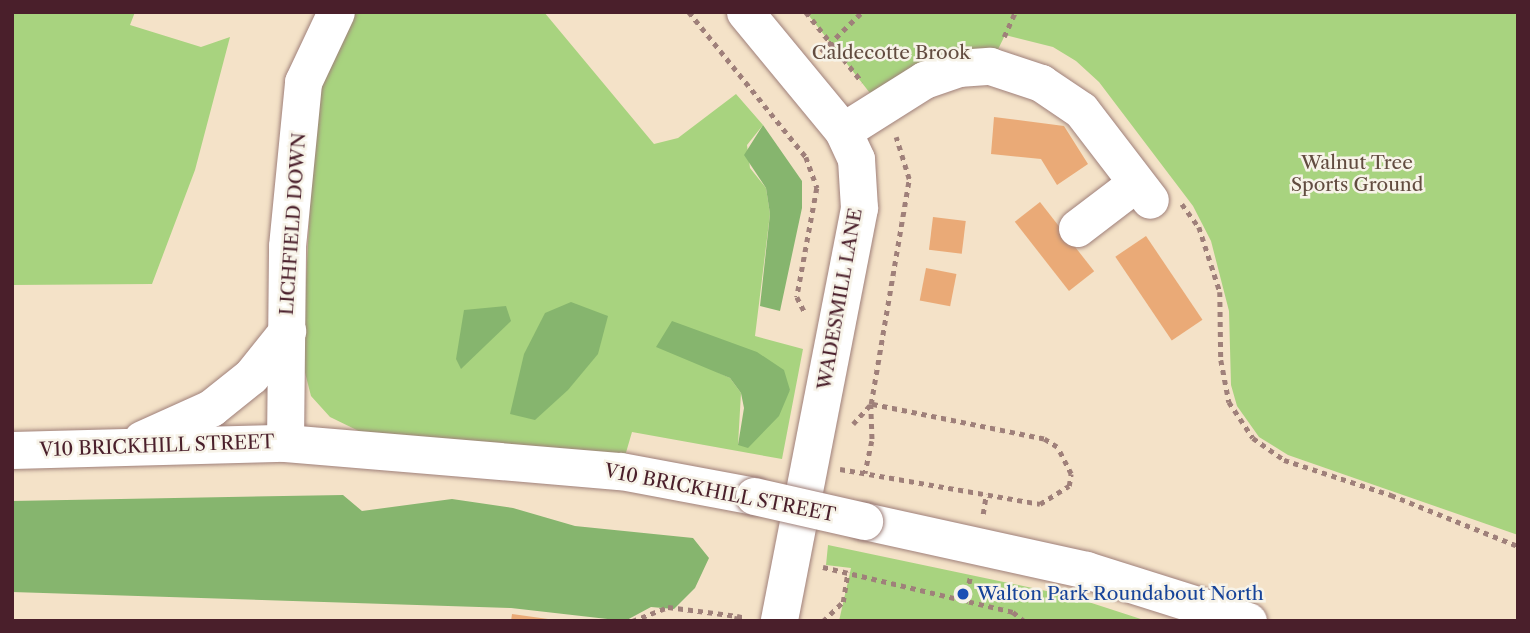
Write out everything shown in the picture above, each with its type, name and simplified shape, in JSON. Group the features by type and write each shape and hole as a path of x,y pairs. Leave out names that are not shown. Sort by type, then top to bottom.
{"street":[{"name":"LICHFIELD DOWN","path":"285,443 287,246 303,82 335,12"},
{"name":"WADESMILL LANE","path":"745,12 843,131 856,159 859,208 779,621"},
{"path":"843,131 924,80 958,68 990,66 1041,83 1081,110 1154,192 1077,228"},
{"path":"118,447 211,408 251,376 287,331"},
{"name":"V10 BRICKHILL STREET","path":"12,450 285,443 621,471 754,496 1086,570 1248,621"}],"path":[{"path":"689,12 806,157 817,188 797,297 807,318"},
{"path":"795,71 862,12"},
{"path":"1004,35 1015,40"},
{"path":"1154,192 1199,227 1220,292 1221,360 1229,402 1253,438 1284,460 1404,500 1518,546"},
{"path":"835,468 1040,504 1069,486 1072,474 1057,447 1044,439 871,404 872,441 865,473"},
{"path":"818,566 1013,612 1024,621"},
{"path":"823,621 843,602 848,572"},
{"path":"632,621 668,607 737,616"}],"green space":[{"path":"12,12 135,12 130,25 201,47 230,37 195,170 152,284 12,285"},
{"path":"353,12 544,12 654,144 678,138 736,94 763,125 747,145 750,168 766,188 770,214 755,336 803,349 782,459 632,432 625,456 369,436 330,417 311,396 302,361 314,126 319,92","holes":["717,372 790,390 738,445 741,393 730,378"]},
{"name":"Walnut Tree Sports Ground","path":"806,12 1518,12 1518,535 1288,455 1259,437 1237,406 1231,385 1229,311 1211,241 1193,206 1099,82 1076,61 1053,47 1005,35 990,66 881,107"},
{"path":"763,125 802,181 802,208 780,311 760,306 770,214 766,188 744,155"},
{"path":"571,302 608,316 598,354 568,390 535,420 510,414 524,354 545,313"},
{"path":"506,306 511,321 461,369 456,359 464,310"},
{"path":"672,321 757,352 784,370 790,390 779,416 748,448 738,445 744,408 741,393 730,378 656,347"},
{"path":"343,495 362,511 452,499 513,508 575,526 693,538 709,558 695,588 674,609 651,607 625,621 511,608 12,592 12,501"},
{"path":"828,545 1070,596 1147,621 839,621 851,568 826,565"}],"building":[{"path":"994,117 1064,126 1088,164 1057,185 1041,159 991,154"},
{"path":"1040,202 1094,271 1069,291 1015,222"},
{"path":"933,217 966,221 962,254 929,250"},
{"path":"1146,236 1202,320 1172,340 1115,257"},
{"path":"926,268 956,274 950,306 920,300"},
{"path":"512,614 548,619 548,621 511,621"}],"place":[{"name":"Walton Park Roundabout North","path":"963,594"}],"park label":[{"name":"Caldecotte Brook","path":"891,53"}]}
